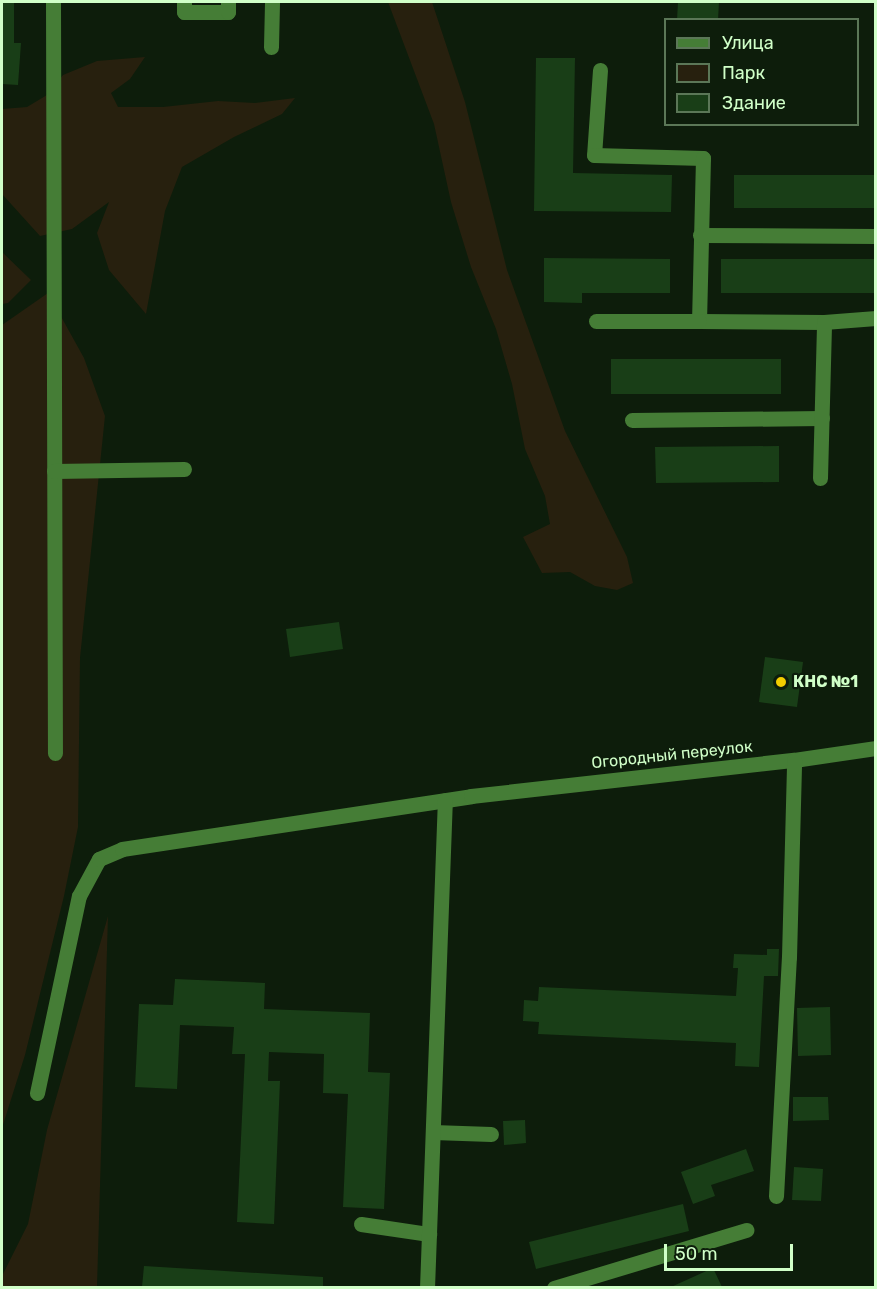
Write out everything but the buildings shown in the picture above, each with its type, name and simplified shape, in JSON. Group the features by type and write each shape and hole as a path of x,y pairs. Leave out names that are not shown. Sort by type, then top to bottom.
{"street":[{"path":"53,2 55,753"},
{"path":"184,2 184,12 228,12 228,2"},
{"path":"271,47 272,2"},
{"path":"600,70 594,155 703,158 699,321"},
{"path":"700,235 876,236"},
{"path":"596,321 824,322 876,318"},
{"path":"820,478 824,322"},
{"path":"632,420 822,418"},
{"path":"54,471 184,469"},
{"name":"Огородный переулок","path":"36,1093 79,896 99,859 123,849 471,796 794,760 876,748"},
{"path":"776,1196 789,957 794,760"},
{"path":"427,1287 446,800"},
{"path":"433,1132 491,1134"},
{"path":"361,1224 429,1234"},
{"path":"554,1287 746,1230"}],"green space":[{"path":"388,2 432,2 465,102 507,270 565,431 627,557 633,583 617,590 595,586 570,572 542,573 523,537 550,524 545,496 525,449 512,384 496,329 471,267 451,202 434,124"},
{"path":"145,57 130,79 111,93 118,107 163,107 218,101 255,103 295,98 282,114 234,137 182,167 165,211 146,314 109,270 97,233 109,202 72,229 40,236 2,194 2,109 27,107 47,95 63,75 97,61"},
{"path":"2,252 31,280 8,303 2,304"},
{"path":"48,293 84,358 105,416 80,658 78,827 64,896 25,1055 2,1128 2,325"},
{"path":"108,916 97,1287 2,1287 2,1276 28,1224 47,1130"}],"place":[{"name":"КНС №1","path":"781,682"}]}
